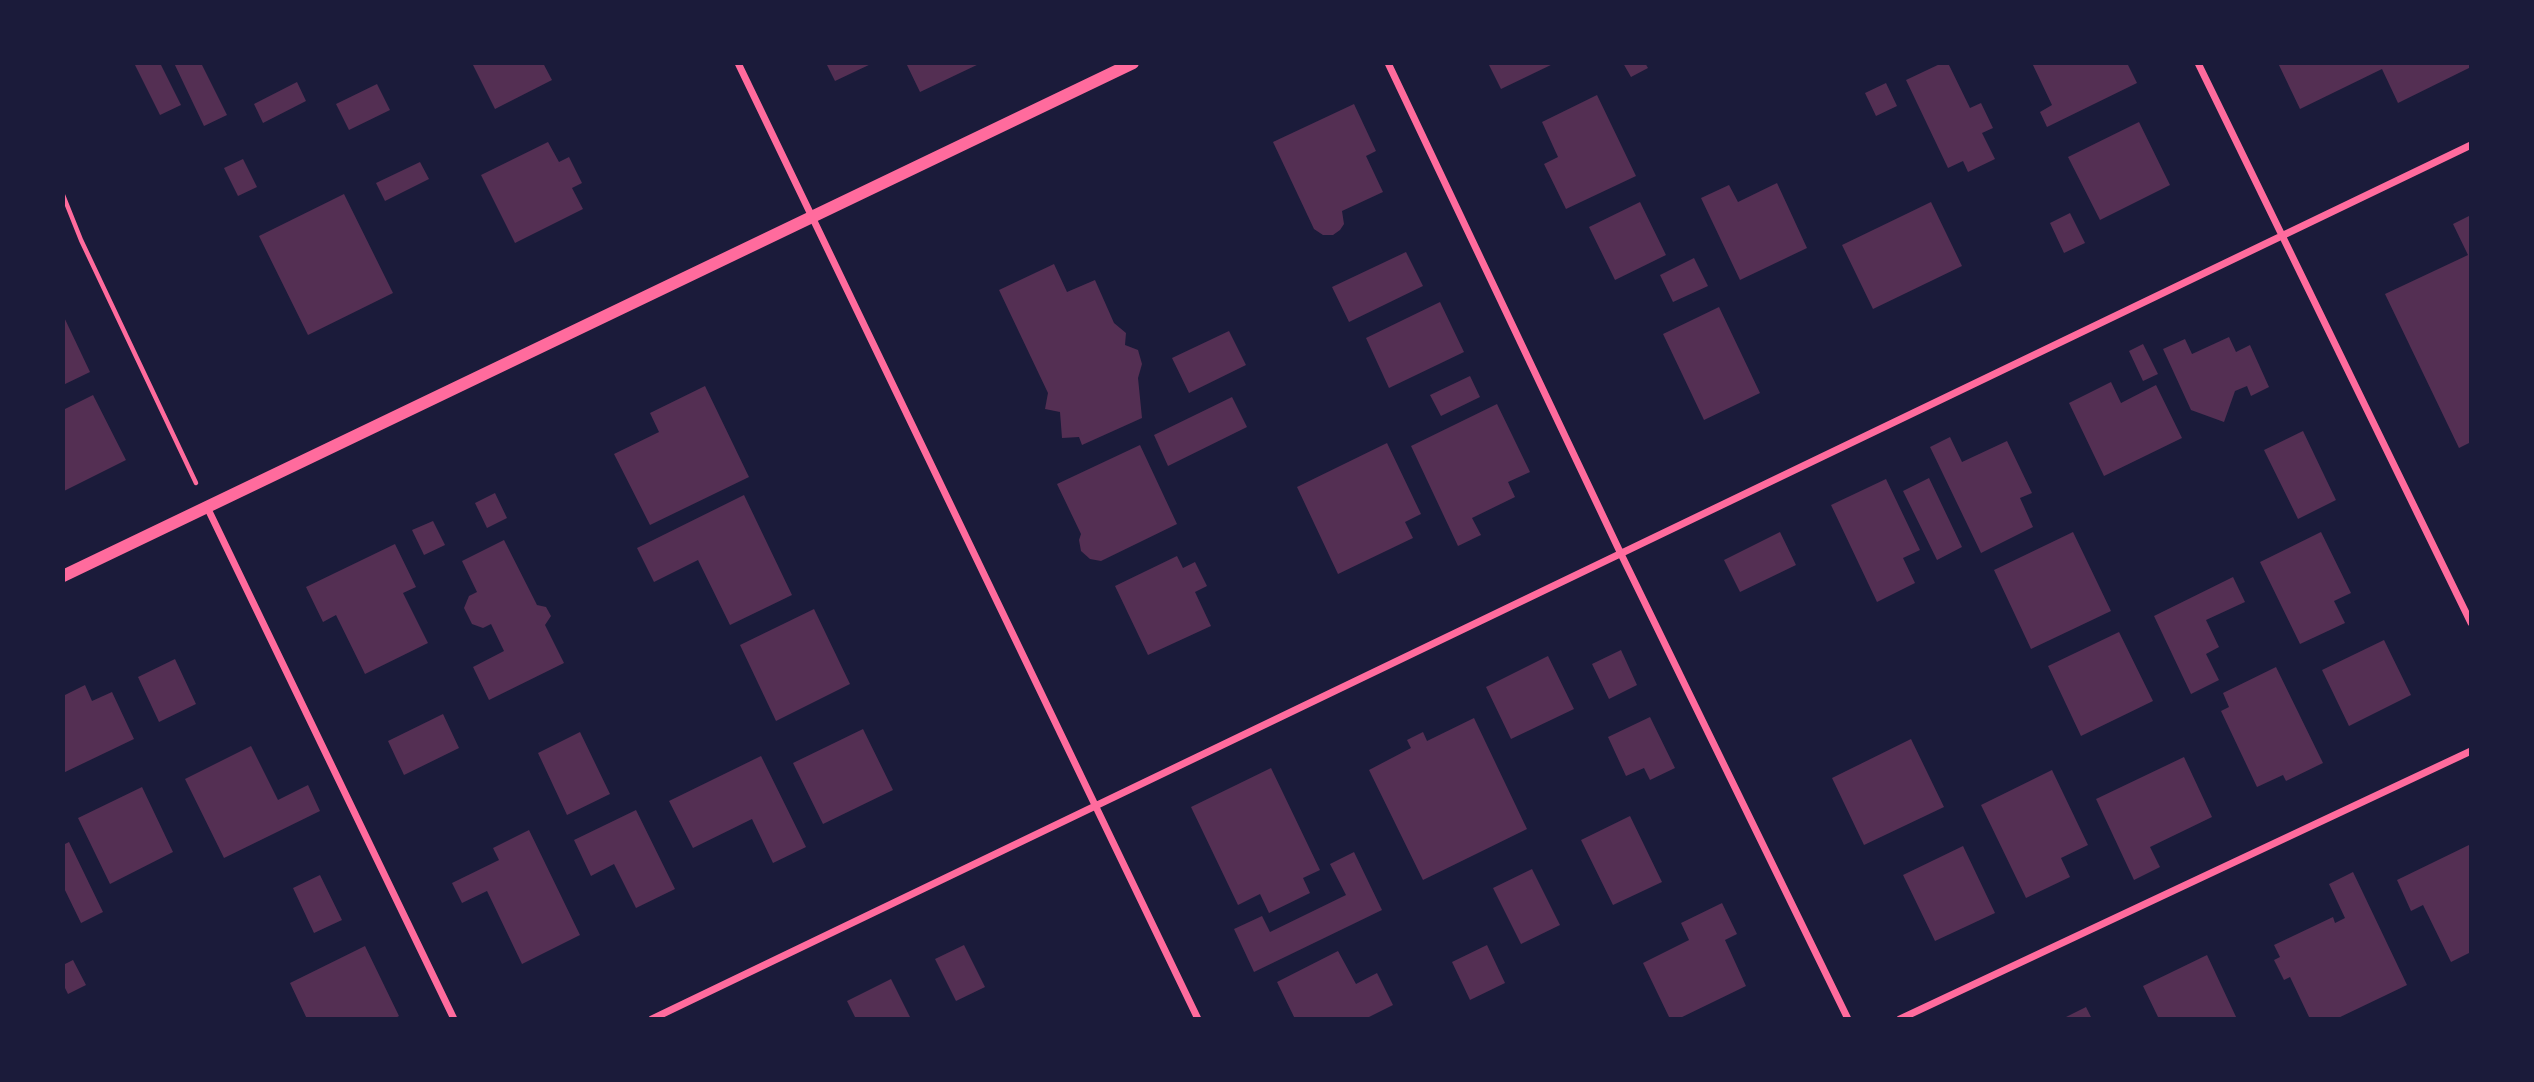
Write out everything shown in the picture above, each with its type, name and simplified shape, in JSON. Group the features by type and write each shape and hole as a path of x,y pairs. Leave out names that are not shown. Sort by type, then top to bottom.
{"street":[{"path":"737,63 1198,1019"},
{"path":"63,576 1133,63"},
{"path":"1388,63 1621,554 1848,1019"},
{"path":"2198,63 2471,623"},
{"path":"652,1019 2471,145"},
{"path":"207,507 454,1019"},
{"path":"1900,1019 2471,751"}],"path":[{"path":"63,195 81,240 207,507"}],"building":[{"path":"134,63 160,63 181,105 160,115"},
{"path":"174,63 201,63 227,115 204,126"},
{"path":"472,63 543,63 552,80 495,109"},
{"path":"826,63 873,63 835,81"},
{"path":"906,63 981,63 920,92"},
{"path":"1488,63 1555,63 1501,89"},
{"path":"1623,63 1645,63 1648,68 1631,77"},
{"path":"1942,63 1948,63 1970,108 1981,103 1993,128 1982,133 1995,159 1968,172 1963,161 1948,168 1906,80"},
{"path":"2032,63 2127,63 2137,83 2047,127 2040,112 2052,105"},
{"path":"2278,63 2471,63 2471,67 2398,103 2382,69 2300,109"},
{"path":"297,82 306,101 263,123 254,104"},
{"path":"1886,83 1897,106 1876,116 1865,93"},
{"path":"377,84 390,110 349,130 336,104"},
{"path":"1597,95 1636,176 1566,209 1544,164 1558,157 1542,122"},
{"path":"1354,104 1376,151 1366,156 1383,192 1342,211 1344,224 1340,230 1333,235 1323,235 1314,229 1273,142"},
{"path":"2139,122 2170,185 2100,220 2068,157"},
{"path":"548,142 559,162 569,157 582,183 572,188 583,209 515,243 481,175"},
{"path":"243,159 257,187 238,196 224,168"},
{"path":"420,162 429,179 385,201 376,183"},
{"path":"1777,183 1807,248 1740,280 1701,198 1729,185 1738,202"},
{"path":"344,194 393,293 308,335 259,236"},
{"path":"1640,202 1666,255 1615,280 1589,227"},
{"path":"1931,202 1962,266 1873,309 1842,245"},
{"path":"2070,213 2085,243 2064,253 2050,223"},
{"path":"2471,215 2471,442 2459,448 2385,294 2468,255 2453,224"},
{"path":"1406,252 1423,286 1349,322 1332,287"},
{"path":"1694,258 1708,286 1673,302 1660,275"},
{"path":"1054,264 1067,292 1095,280 1114,323 1126,333 1125,345 1138,350 1142,364 1138,378 1142,418 1082,445 1079,437 1062,438 1060,412 1045,409 1048,393 999,290"},
{"path":"1440,302 1464,352 1389,388 1366,338"},
{"path":"1719,307 1760,393 1704,420 1663,334"},
{"path":"63,315 90,372 63,385"},
{"path":"1229,331 1246,365 1189,393 1172,358"},
{"path":"2229,337 2236,352 2250,345 2269,387 2251,396 2247,386 2235,391 2224,422 2191,410 2163,349 2185,339 2192,354"},
{"path":"2143,344 2158,374 2143,381 2129,351"},
{"path":"1470,376 1480,397 1441,416 1430,395"},
{"path":"2111,382 2121,403 2156,385 2182,438 2104,476 2069,403"},
{"path":"705,386 749,477 650,525 614,454 659,432 650,413"},
{"path":"93,395 126,460 64,491 63,410"},
{"path":"1232,397 1247,427 1168,466 1154,435"},
{"path":"1497,404 1530,472 1508,482 1515,497 1472,518 1481,535 1458,546 1411,446"},
{"path":"2303,431 2336,500 2298,519 2264,450"},
{"path":"1950,437 1962,462 2007,441 2032,493 2020,498 2033,527 1981,553 1930,447"},
{"path":"1387,443 1421,514 1405,522 1413,538 1338,574 1297,487"},
{"path":"1140,445 1177,524 1101,561 1090,559 1081,551 1081,534 1057,484"},
{"path":"1929,478 1962,547 1937,560 1903,491"},
{"path":"1886,479 1920,550 1903,558 1915,583 1877,602 1831,505"},
{"path":"495,493 507,518 487,528 475,503"},
{"path":"744,495 792,595 730,625 698,560 654,582 637,548"},
{"path":"433,521 445,545 424,555 412,530"},
{"path":"1780,532 1796,565 1740,592 1724,560"},
{"path":"2073,532 2111,611 2031,649 1994,570"},
{"path":"2321,532 2351,593 2334,601 2345,623 2300,644 2260,562"},
{"path":"504,540 537,605 546,607 551,616 545,625 564,663 489,700 473,667 504,651 491,624 483,628 472,624 464,608 469,596 477,592 462,561"},
{"path":"395,544 416,587 403,593 428,643 365,674 336,615 323,622 306,587"},
{"path":"1177,556 1183,568 1195,562 1207,586 1195,592 1211,626 1148,655 1115,586"},
{"path":"2233,577 2245,602 2206,620 2219,647 2206,654 2219,680 2191,694 2154,616"},
{"path":"814,609 850,684 776,721 740,645"},
{"path":"2119,632 2153,701 2081,736 2048,666"},
{"path":"2384,640 2411,695 2349,726 2322,670"},
{"path":"1621,650 1637,685 1609,699 1592,664"},
{"path":"1548,656 1574,709 1511,739 1486,687"},
{"path":"175,659 196,704 159,722 138,677"},
{"path":"2276,667 2323,763 2286,781 2283,775 2257,787 2221,711 2229,707 2223,693"},
{"path":"85,685 92,701 112,692 134,739 63,773 63,696"},
{"path":"443,714 459,748 404,775 388,741"},
{"path":"1650,717 1675,768 1650,780 1644,768 1626,776 1608,737"},
{"path":"1474,718 1527,829 1423,880 1369,770 1411,748 1407,740 1423,732 1427,741"},
{"path":"863,729 893,790 823,824 793,763"},
{"path":"580,732 610,794 567,815 538,753"},
{"path":"1911,739 1944,807 1864,845 1832,778"},
{"path":"251,746 278,800 308,785 320,811 224,858 185,779"},
{"path":"761,756 806,847 773,863 752,819 693,848 669,801"},
{"path":"2184,757 2212,817 2150,847 2160,867 2134,880 2096,799"},
{"path":"1271,768 1320,870 1303,878 1310,893 1269,913 1260,894 1238,905 1191,807"},
{"path":"2052,770 2088,845 2061,858 2070,877 2026,898 1981,805"},
{"path":"142,787 173,852 110,884 78,818"},
{"path":"636,810 675,889 636,908 614,864 591,876 574,840"},
{"path":"1630,816 1662,882 1613,905 1581,840"},
{"path":"529,830 580,935 522,964 487,891 462,903 452,883 499,860 493,848"},
{"path":"69,842 103,912 81,923 63,886 63,845"},
{"path":"2471,844 2471,952 2451,962 2423,905 2411,911 2397,880"},
{"path":"1963,846 1995,913 1935,941 1903,875"},
{"path":"1354,852 1382,910 1254,972 1234,929 1262,916 1270,932 1346,895 1330,864"},
{"path":"1532,869 1560,925 1521,944 1493,888"},
{"path":"2353,872 2407,985 2336,1019 2310,1019 2290,977 2284,980 2274,960 2280,957 2274,945 2333,917 2335,923 2345,918 2329,884"},
{"path":"320,875 342,920 314,933 293,888"},
{"path":"1722,903 1737,934 1725,940 1746,986 1678,1019 1670,1019 1643,963 1689,940 1681,923"},
{"path":"964,945 985,987 956,1001 935,959"},
{"path":"1487,945 1505,983 1470,1000 1452,962"},
{"path":"365,946 399,1016 394,1019 307,1019 290,983"},
{"path":"1338,951 1356,984 1377,973 1393,1005 1365,1019 1295,1019 1277,982"},
{"path":"2207,955 2237,1019 2153,1019 2158,1017 2143,986"},
{"path":"73,960 86,985 68,994 63,984 63,965"},
{"path":"891,979 911,1019 856,1019 847,1001"},
{"path":"2086,1007 2092,1019 2062,1019"}]}
